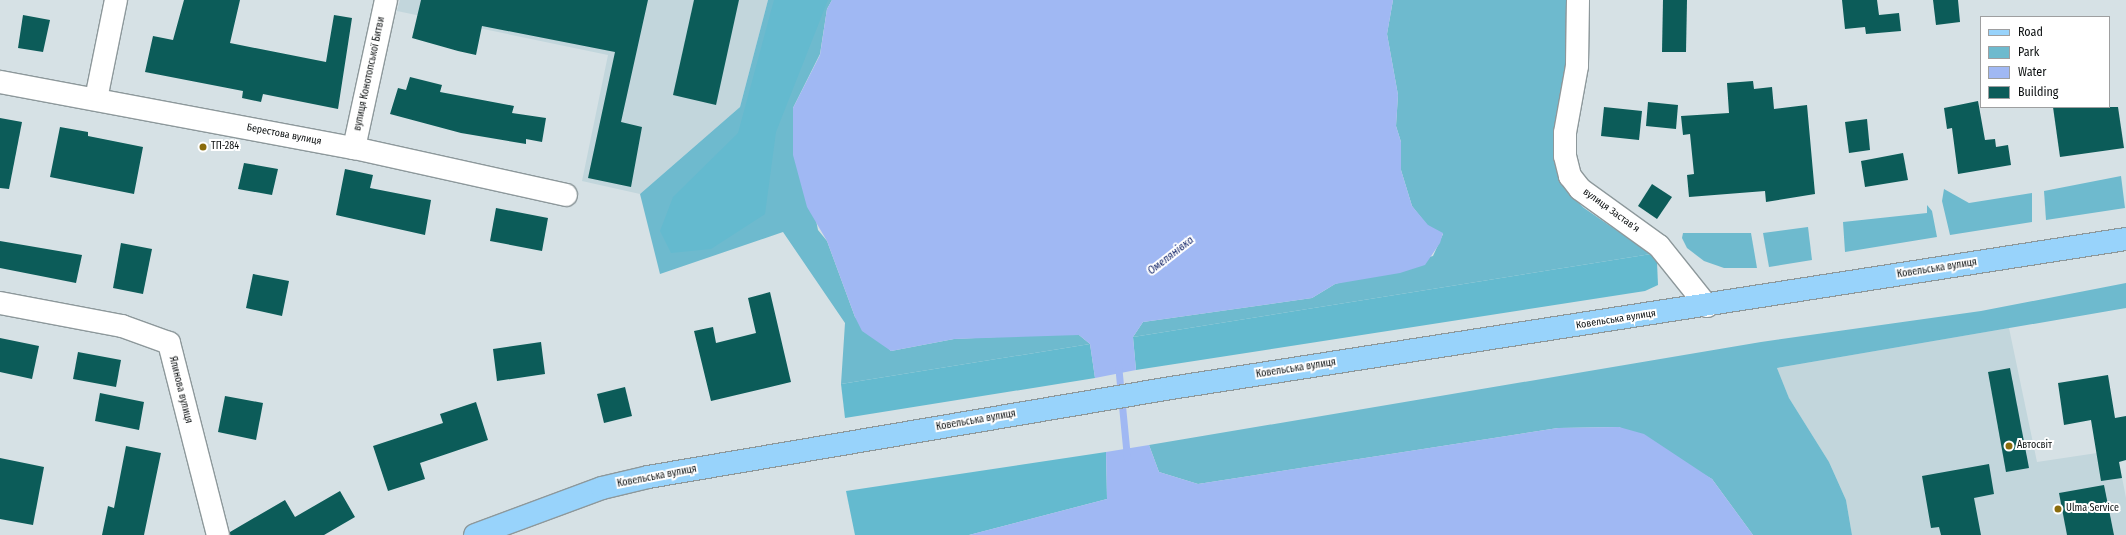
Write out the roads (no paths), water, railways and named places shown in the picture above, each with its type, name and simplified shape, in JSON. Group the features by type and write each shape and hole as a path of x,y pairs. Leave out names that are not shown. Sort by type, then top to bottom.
{"main road":[{"name":"Ковельська вулиця","path":"475,535 602,488 648,477 1171,388 1707,306 2126,239"}],"street":[{"path":"96,99 116,0"},
{"name":"вулиця Конотопської Битви","path":"354,148 386,0"},
{"name":"вулиця Заставʼя","path":"1578,0 1577,66 1565,133 1565,156 1570,176 1580,189 1659,246 1707,306"},
{"name":"Берестова вулиця","path":"0,82 354,148 566,195"},
{"name":"Ялинова вулиця","path":"0,302 122,326 169,343 218,535"}],"water":[{"path":"832,0 1393,0 1387,34 1398,95 1396,126 1401,142 1401,170 1412,206 1428,225 1443,233 1440,243 1425,265 1400,273 1335,284 1312,298 1143,322 1133,337 1136,370 1095,378 1090,344 1079,335 954,339 891,351 862,331 855,317 827,241 807,207 793,155 793,108 820,55 827,9"},
{"path":"1619,427 1644,434 1712,479 1753,535 969,535 1107,499 1106,452 1149,445 1159,472 1198,484 1558,428"}],"waterway":[{"name":"Омелянівка","path":"1118,364 1127,458"}],"place":[{"name":"ТП-284","path":"203,147"},
{"name":"Автосвіт","path":"2009,446"},
{"name":"Ulma Service","path":"2058,509"}]}
